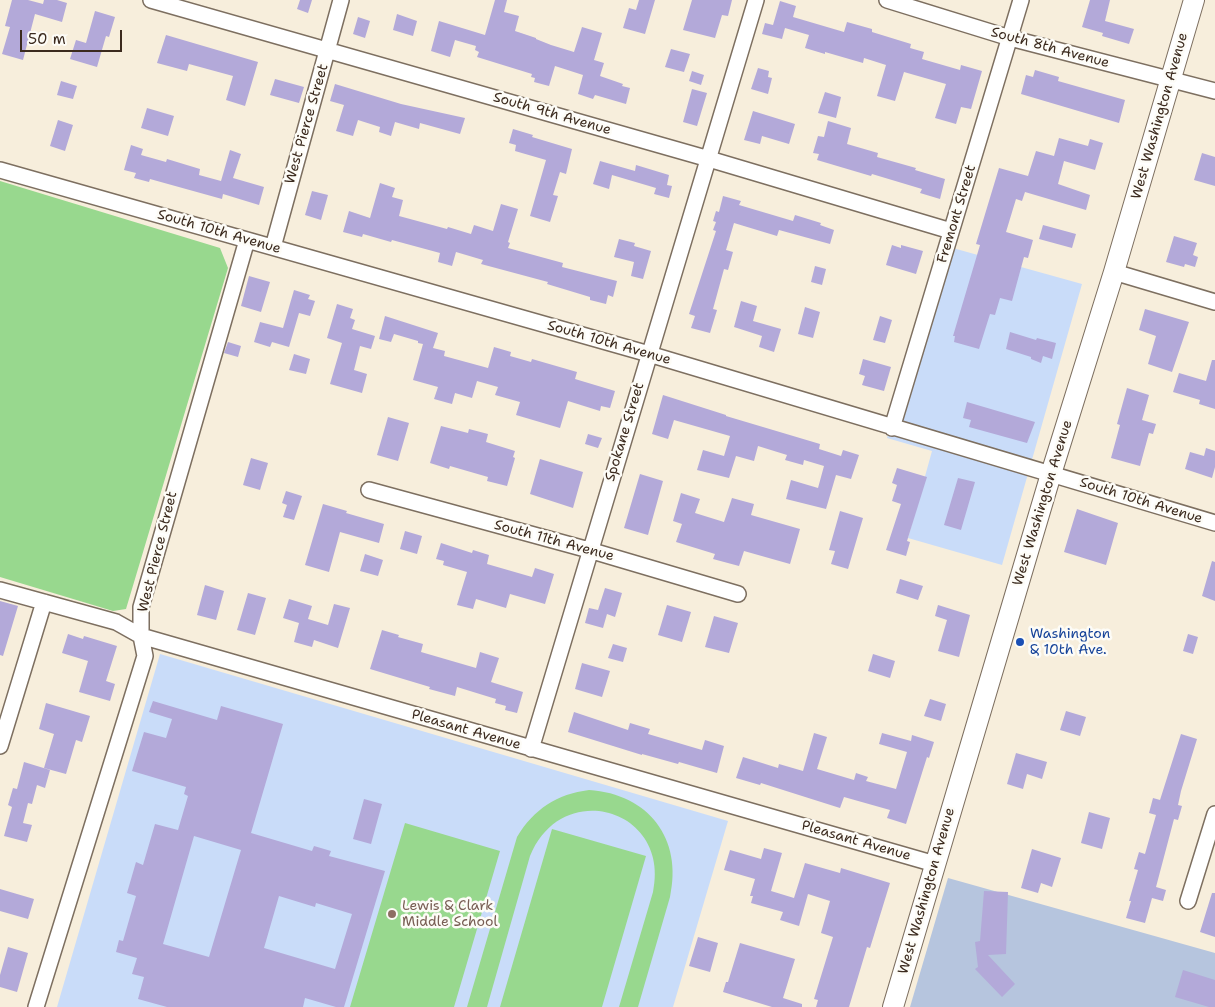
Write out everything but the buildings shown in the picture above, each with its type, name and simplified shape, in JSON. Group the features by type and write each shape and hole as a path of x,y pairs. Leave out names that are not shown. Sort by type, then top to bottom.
{"main road":[{"name":"West Washington Avenue","path":"893,1007 1194,0"}],"street":[{"name":"South 9th Avenue","path":"151,0 709,159 951,231"},
{"name":"West Pierce Street","path":"273,247 341,0"},
{"name":"Spokane Street","path":"530,749 756,0"},
{"name":"South 8th Avenue","path":"887,0 1010,38 1215,91"},
{"name":"Fremont Street","path":"892,428 1021,0"},
{"name":"South 10th Avenue","path":"0,170 649,354 1215,523"},
{"name":"West Pierce Street","path":"36,1007 146,656 141,636 141,607 247,240"},
{"path":"1114,272 1215,302"},
{"name":"South 11th Avenue","path":"369,490 589,550 738,594"},
{"name":"Pleasant Avenue","path":"0,590 116,622 141,636 935,864"},
{"path":"0,746 44,602"},
{"path":"1188,900 1215,814"}],"shaded area":[{"path":"942,245 1082,284 1002,565 908,538 932,451 887,438"},
{"name":"Lewis & Clark Middle School","path":"160,654 728,821 673,1007 57,1007"},
{"path":"948,878 1215,953 1215,1007 910,1007"}],"green space":[{"path":"0,181 220,248 228,268 126,609 113,611 0,577"},
{"path":"589,790 610,793 629,800 644,810 657,823 666,839 671,856 673,876 670,897 638,1007 619,1007 653,892 654,863 646,840 630,823 610,813 588,811 565,817 545,831 530,856 487,1007 467,1007 517,837 531,818 547,804 567,795"},
{"path":"405,823 500,851 454,1007 350,1007"},
{"path":"552,829 646,856 602,1007 500,1007"}],"place":[{"name":"Washington & 10th Ave.","path":"1020,642"},
{"name":"Lewis & Clark Middle School","path":"392,914"}]}
